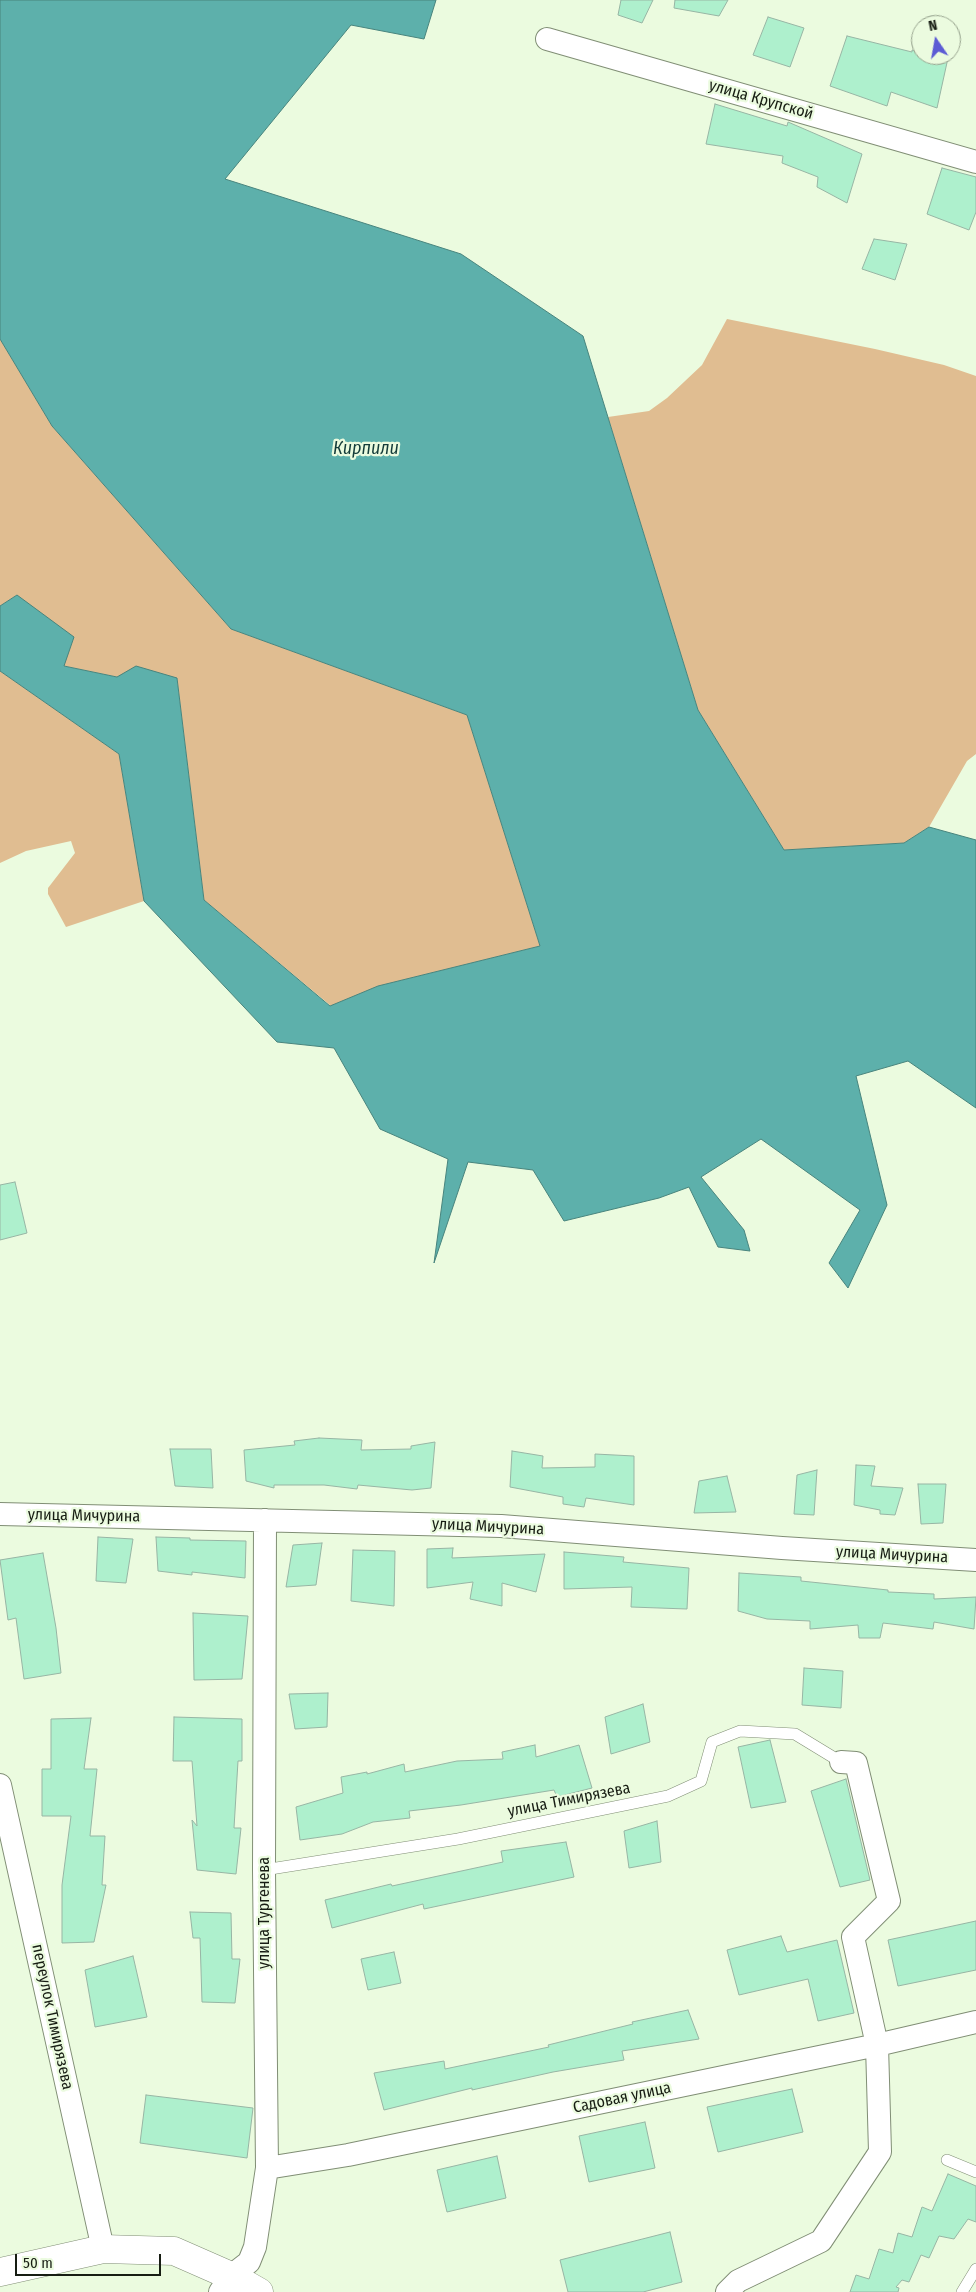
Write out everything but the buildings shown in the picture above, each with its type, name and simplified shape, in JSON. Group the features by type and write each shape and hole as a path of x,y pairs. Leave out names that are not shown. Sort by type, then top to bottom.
{"street":[{"name":"улица Крупской","path":"547,39 976,162"},
{"name":"улица Мичурина","path":"0,1514 501,1526 782,1548 976,1560"},
{"name":"улица Тургенева","path":"225,2284 249,2262 255,2247 267,2168 264,1870 265,1520"},
{"path":"727,2292 738,2281 821,2241 880,2152 877,2045 853,1937 889,1901 856,1762 841,1762"},
{"name":"переулок Тимирязева","path":"0,1785 103,2249"},
{"name":"Садовая улица","path":"267,2168 348,2155 877,2045 976,2022"},
{"path":"0,2272 103,2249 174,2251 225,2284 260,2292"}],"lane":[{"name":"улица Тимирязева","path":"264,1870 458,1838 668,1796 701,1781 712,1742 740,1731 795,1734 841,1762"},
{"path":"946,2160 976,2172"},
{"path":"962,2292 976,2269"}],"shaded area":[{"path":"727,319 875,349 944,365 976,376 976,754 967,761 929,827 904,843 784,850 698,710 608,417 649,411 667,398 702,365"},
{"path":"0,339 52,426 231,629 467,715 540,946 379,986 331,1006 204,900 177,678 117,677 64,666 17,595 0,606"},
{"path":"0,671 119,754 144,901 66,927 48,894 48,888 75,853 71,841 26,851 0,863"}],"water":[{"name":"Кирпили","path":"0,0 436,0 424,39 351,25 225,179 461,254 583,336 698,710 784,850 904,843 929,827 976,840 976,1108 908,1061 856,1076 887,1205 848,1288 829,1263 860,1210 761,1139 701,1177 744,1230 750,1251 718,1247 689,1187 659,1198 564,1221 533,1170 468,1162 434,1263 448,1159 380,1129 334,1048 277,1042 144,901 119,754 0,671 0,606 17,595 74,637 64,666 117,677 136,666 177,678 204,900 330,1006 378,986 540,946 467,715 231,629 52,426 0,339"}]}
